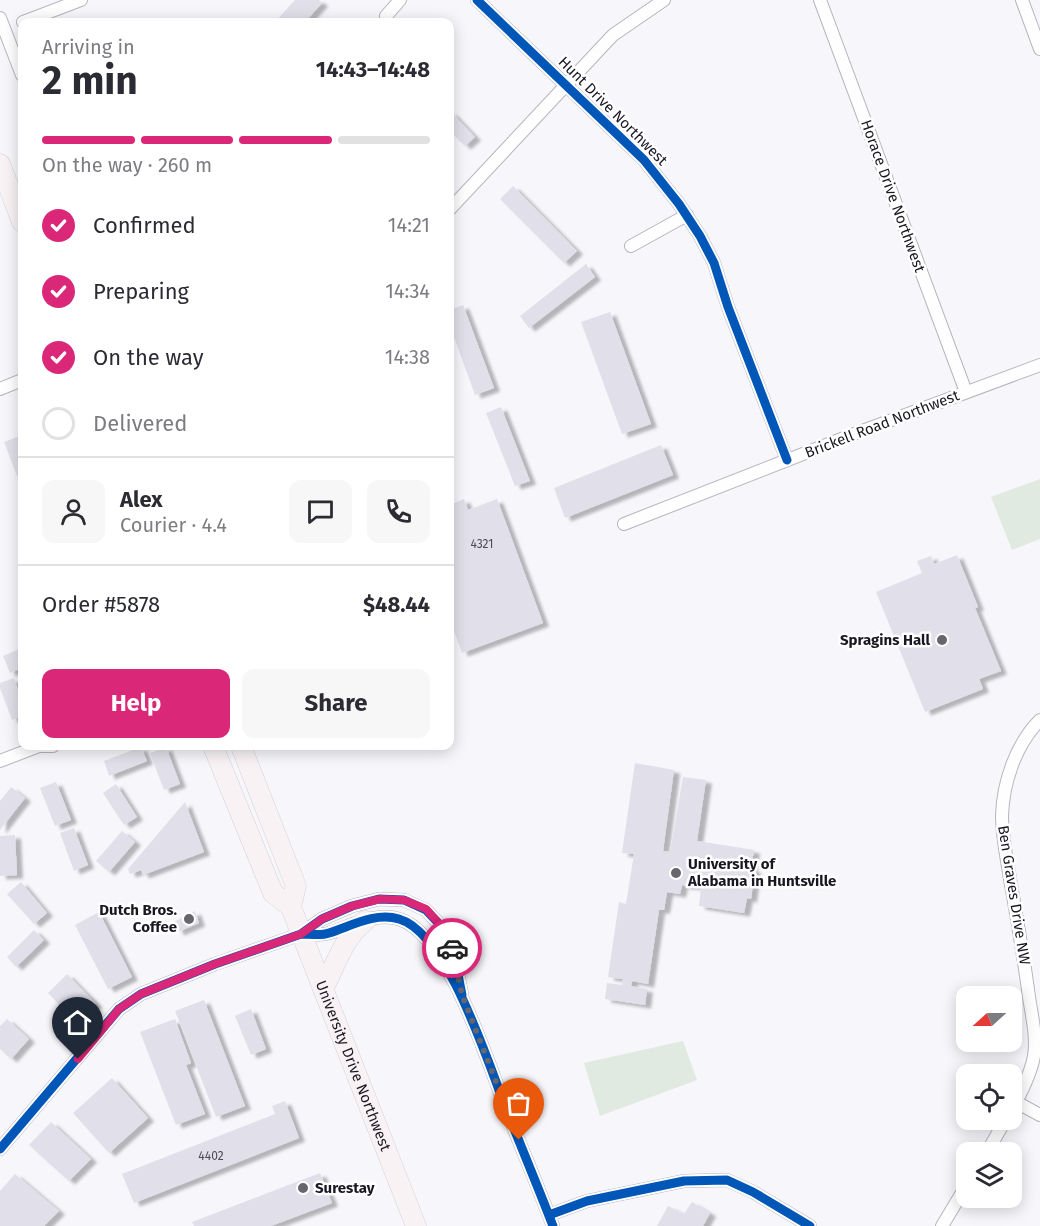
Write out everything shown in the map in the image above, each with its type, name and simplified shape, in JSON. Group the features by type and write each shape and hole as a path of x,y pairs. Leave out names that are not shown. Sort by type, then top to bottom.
{"highway":[{"path":"0,164 18,211"},
{"name":"University Drive Northwest","path":"215,750 273,893 291,907 416,1226"},
{"name":"University Drive Northwest","path":"243,750 296,886 291,907"},
{"path":"323,989 345,941 365,921"},
{"path":"374,1117 428,1226"}],"street":[{"path":"36,18 81,0"},
{"path":"386,16 400,0"},
{"name":"Hunt Drive Northwest","path":"477,0 644,160 687,216 714,263 728,307 787,460"},
{"path":"454,205 613,35 664,0"},
{"name":"Horace Drive Northwest","path":"820,0 966,392"},
{"path":"1022,0 1040,49"},
{"path":"18,23 2,24 18,65"},
{"path":"631,246 687,216"},
{"name":"Brickell Road Northwest","path":"624,524 1040,365"},
{"path":"0,389 18,382"},
{"name":"Ben Graves Drive NW","path":"1022,1088 1034,1059 1035,1045 1002,816 1006,784 1017,753 1030,730 1040,720"},
{"path":"0,761 29,750"},
{"path":"0,1149 119,1009 126,1004 141,994 184,976 301,934 322,919 352,906 380,899 404,900 426,909 443,928 453,949 462,995"},
{"path":"301,934 326,934 348,925 382,917 400,919 417,929 435,950 462,995 551,1221 587,1201 684,1181 727,1180 753,1192 810,1226"},
{"path":"1022,1109 1040,1115"},
{"path":"942,1226 956,1203"}],"shaded area":[{"path":"1040,479 1040,539 1012,550 991,497"},
{"path":"683,1041 697,1080 600,1116 584,1063"}],"building":[{"path":"295,0 319,0 322,3 309,18 279,18"},
{"path":"454,115 475,137 465,146 454,135"},
{"path":"513,186 577,251 564,263 500,199"},
{"path":"586,264 595,277 529,328 520,316"},
{"path":"463,305 494,388 475,395 454,337 454,308"},
{"path":"610,312 651,424 622,434 581,322"},
{"path":"501,407 530,481 515,486 486,413"},
{"path":"18,437 17,476 4,442"},
{"path":"661,445 673,475 565,518 554,488"},
{"path":"464,499 468,510 497,499 543,623 462,653 454,631 454,503"},
{"name":"Spragins Hall","path":"957,555 978,607 975,608 1001,671 979,679 983,689 925,712 876,592 922,573 917,561 931,556 934,564"},
{"path":"18,650 18,670 10,673 3,656"},
{"path":"14,678 18,690 18,718 12,720 0,683"},
{"path":"133,750 142,750 147,761 109,776 104,761"},
{"path":"167,750 180,784 164,790 150,753"},
{"path":"635,763 674,770 663,851 670,852 683,777 706,780 697,841 754,850 751,869 755,869 751,899 747,898 744,913 699,906 701,887 682,885 680,894 667,892 664,910 659,910 648,984 632,981 631,986 647,989 645,1005 605,999 607,983 622,985 623,979 608,977 619,902 626,904 634,854 622,853"},
{"path":"56,782 71,820 55,826 40,788"},
{"path":"116,784 137,817 124,825 103,793"},
{"path":"11,787 25,798 0,830 0,801"},
{"path":"185,802 204,852 143,875 141,870 130,874 128,869"},
{"path":"74,828 88,865 74,871 60,833"},
{"path":"122,831 135,842 109,872 96,861"},
{"path":"15,835 17,875 0,876 0,836"},
{"path":"21,882 47,913 34,924 7,894"},
{"name":"Dutch Bros. Coffee","path":"195,911 199,923 178,932 174,922"},
{"path":"99,912 132,977 108,989 75,925"},
{"path":"34,930 44,940 16,967 7,957"},
{"path":"67,974 96,1004 77,1023 48,993"},
{"path":"204,1000 245,1106 216,1117 175,1011"},
{"path":"251,1009 266,1049 251,1055 235,1016"},
{"path":"7,1019 29,1039 11,1059 0,1049 0,1026"},
{"path":"175,1019 191,1063 186,1065 205,1114 176,1125 140,1032"},
{"path":"112,1078 148,1118 109,1153 73,1113"},
{"path":"285,1101 299,1138 134,1203 122,1174 275,1114 272,1106"},
{"path":"51,1122 91,1159 69,1181 29,1145"},
{"name":"Surestay","path":"320,1173 332,1203 271,1226 194,1226 192,1222"},
{"path":"15,1174 59,1211 44,1226 0,1226 0,1191"},
{"path":"692,1202 710,1213 703,1226 657,1226 668,1206 684,1214"}],"cycle path":[{"path":"477,0 644,160 679,204 714,263 728,307 787,460"},
{"path":"0,1149 119,1009 141,994 215,964 301,934 322,919 352,906 379,899 404,900 426,910 443,928 453,949 462,995"},
{"path":"301,934 326,934 381,917 399,919 417,929 434,949 465,1003 553,1226"},
{"path":"549,1215 587,1201 684,1181 727,1180 753,1192 810,1226"}],"way so far":[{"path":"452,948 462,995 519,1140"}],"place":[{"name":"Spragins Hall","path":"942,640"},
{"name":"University of Alabama in Huntsville","path":"676,873"},
{"name":"Dutch Bros. Coffee","path":"189,919"},
{"name":"Surestay","path":"303,1188"}],"route":[{"path":"78,1059 119,1009 141,994 215,964 301,934 322,919 352,906 380,899 404,900 426,909 443,928 452,948"}]}
